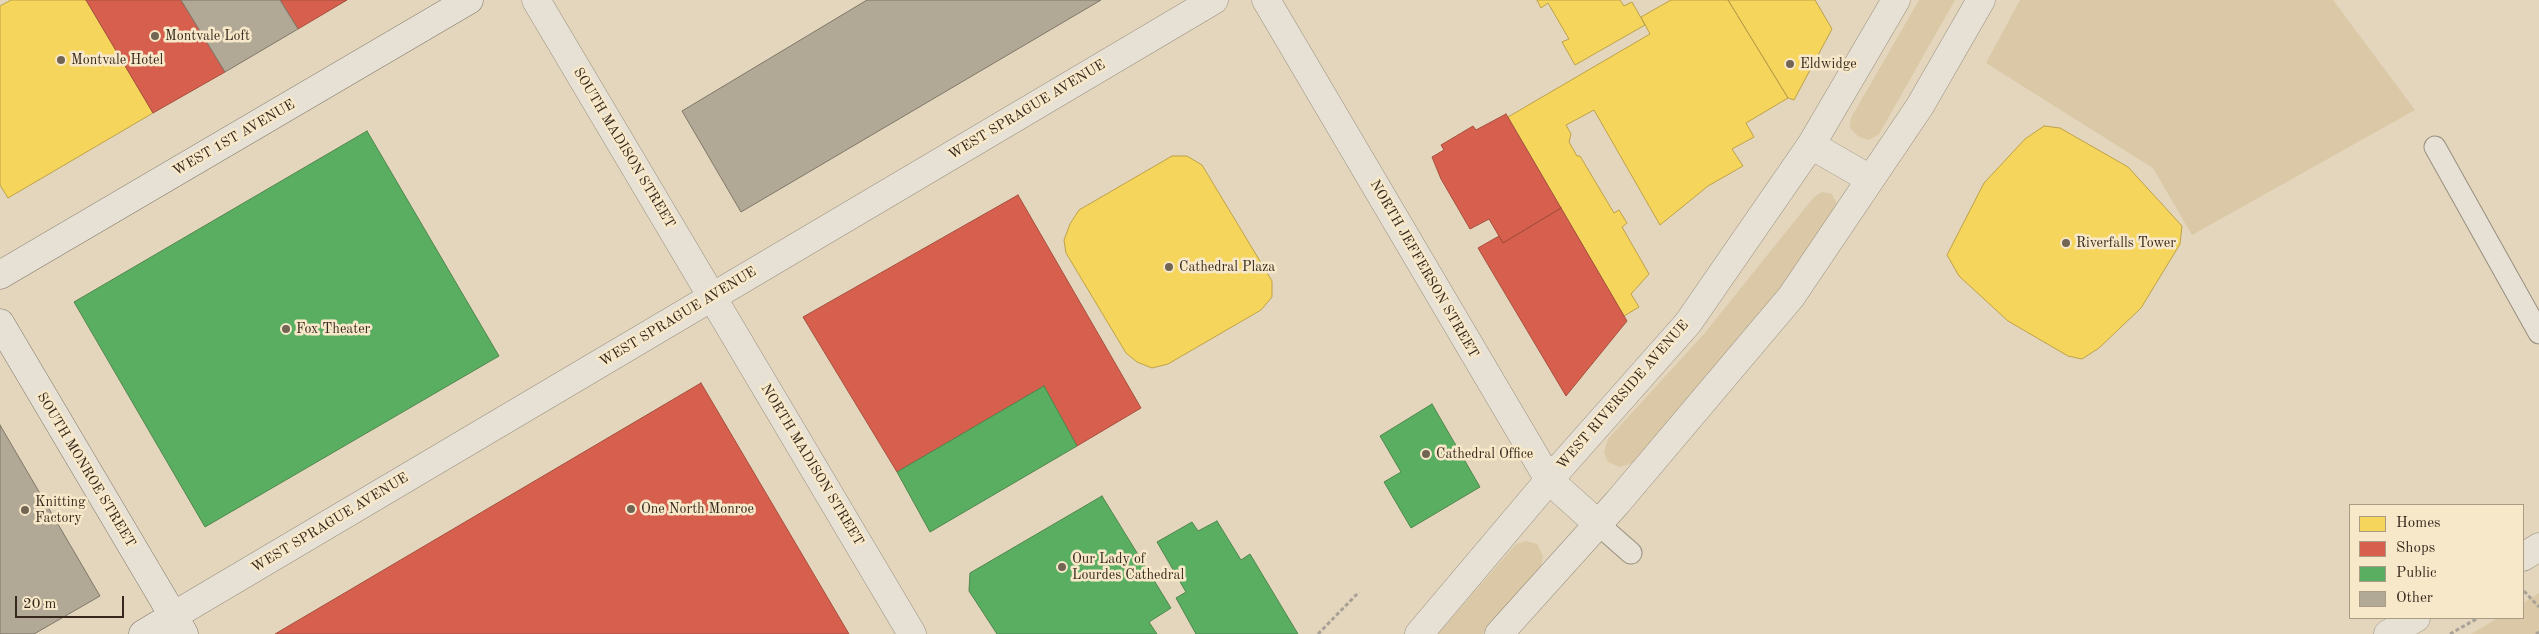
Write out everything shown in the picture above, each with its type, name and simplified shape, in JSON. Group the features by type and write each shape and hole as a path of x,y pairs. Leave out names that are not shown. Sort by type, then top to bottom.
{"street":[{"name":"WEST 1ST AVENUE","path":"0,275 469,0"},
{"name":"SOUTH MADISON STREET","path":"536,0 712,296"},
{"name":"WEST SPRAGUE AVENUE","path":"142,634 178,625 712,296 1214,0"},
{"name":"NORTH JEFFERSON STREET","path":"1266,0 1549,480 1598,524"},
{"name":"WEST RIVERSIDE AVENUE","path":"1419,634 1549,480 1688,323 1811,145 1896,0"},
{"path":"1499,634 1598,524 1791,297 1924,98 1980,0"},
{"path":"1811,145 1870,179"},
{"name":"NORTH MADISON STREET","path":"712,296 912,634"},
{"name":"SOUTH MONROE STREET","path":"0,323 178,625"},
{"path":"2524,556 2539,547"},
{"path":"2388,634 2414,619"}],"lane":[{"path":"2435,148 2539,333"},
{"path":"1598,524 1632,553"}],"path":[{"path":"2524,591 2539,607"},
{"path":"1318,634 1359,592"},
{"path":"2450,634 2476,619"}],"shaded area":[{"path":"1919,0 1955,0 1879,134 1869,140 1859,137 1850,128 1851,118"},
{"path":"2020,0 2333,0 2415,110 2192,235 2153,168 1986,63"},
{"path":"1822,192 1832,194 1837,204 1836,214 1783,288 1730,354 1632,463 1620,467 1608,462 1604,452 1608,439 1704,334 1814,197"},
{"path":"1526,541 1537,544 1543,556 1541,567 1483,634 1438,634 1516,544"},
{"path":"2539,593 2539,634 2471,634 2496,619 2524,619 2524,602"}],"building: Homes":[{"name":"Montvale Hotel","path":"11,0 86,0 153,113 8,198 0,185 0,6"},
{"path":"1537,0 1620,0 1624,6 1632,2 1645,25 1575,65 1562,42 1569,39 1548,3 1541,8"},
{"path":"1671,0 1728,0 1788,98 1746,123 1754,137 1732,149 1743,166 1708,186 1660,225 1594,110 1566,125 1571,134 1569,142 1577,156 1580,156 1614,213 1619,210 1627,223 1622,227 1649,274 1631,294 1639,307 1624,316 1508,117 1650,34 1641,17"},
{"name":"Eldwidge","path":"1728,0 1815,0 1832,29 1794,100 1788,98"},
{"name":"Riverfalls Tower","path":"2044,126 2060,128 2128,167 2182,226 2180,244 2141,308 2099,348 2082,359 2068,356 2008,321 1959,276 1947,255 1984,183 2025,139"},
{"name":"Cathedral Plaza","path":"1172,156 1187,156 1202,165 1272,281 1272,297 1261,310 1168,364 1152,368 1137,362 1126,353 1066,253 1064,240 1070,224 1079,210"}],"building: Shops":[{"name":"Montvale Loft","path":"86,0 181,0 225,72 153,113"},
{"path":"280,0 347,0 298,29"},
{"path":"1506,114 1561,208 1503,243 1489,219 1470,229 1441,179 1432,157 1444,150 1441,145 1473,126 1476,130"},
{"path":"1018,195 1141,408 1077,446 1044,386 897,472 803,317"},
{"path":"1561,208 1627,321 1566,396 1478,248 1499,236 1503,243"},
{"name":"One North Monroe","path":"701,383 849,634 275,634"}],"building: Public":[{"name":"Fox Theater","path":"367,131 499,356 205,527 74,302"},
{"path":"1044,386 1077,446 930,532 897,472"},
{"name":"Cathedral Office","path":"1432,404 1480,487 1411,528 1384,482 1401,472 1380,436"},
{"name":"Our Lady of Lourdes Cathedral","path":"1102,496 1171,608 1149,622 1157,634 997,634 969,591 970,573"},
{"path":"1217,521 1241,560 1250,554 1298,634 1196,634 1176,598 1186,592 1157,542 1192,522 1198,531"}],"building: Other":[{"path":"181,0 280,0 298,29 225,72"},
{"path":"867,0 1101,0 741,212 682,111"},
{"name":"Knitting Factory","path":"0,425 100,596 34,634 0,634"}],"place":[{"name":"Montvale Loft","path":"155,36"},
{"name":"Montvale Hotel","path":"61,60"},
{"name":"Eldwidge","path":"1790,64"},
{"name":"Riverfalls Tower","path":"2066,243"},
{"name":"Cathedral Plaza","path":"1169,267"},
{"name":"Fox Theater","path":"286,329"},
{"name":"Cathedral Office","path":"1426,454"},
{"name":"One North Monroe","path":"631,509"},
{"name":"Knitting Factory","path":"25,510"},
{"name":"Our Lady of Lourdes Cathedral","path":"1062,567"}]}
